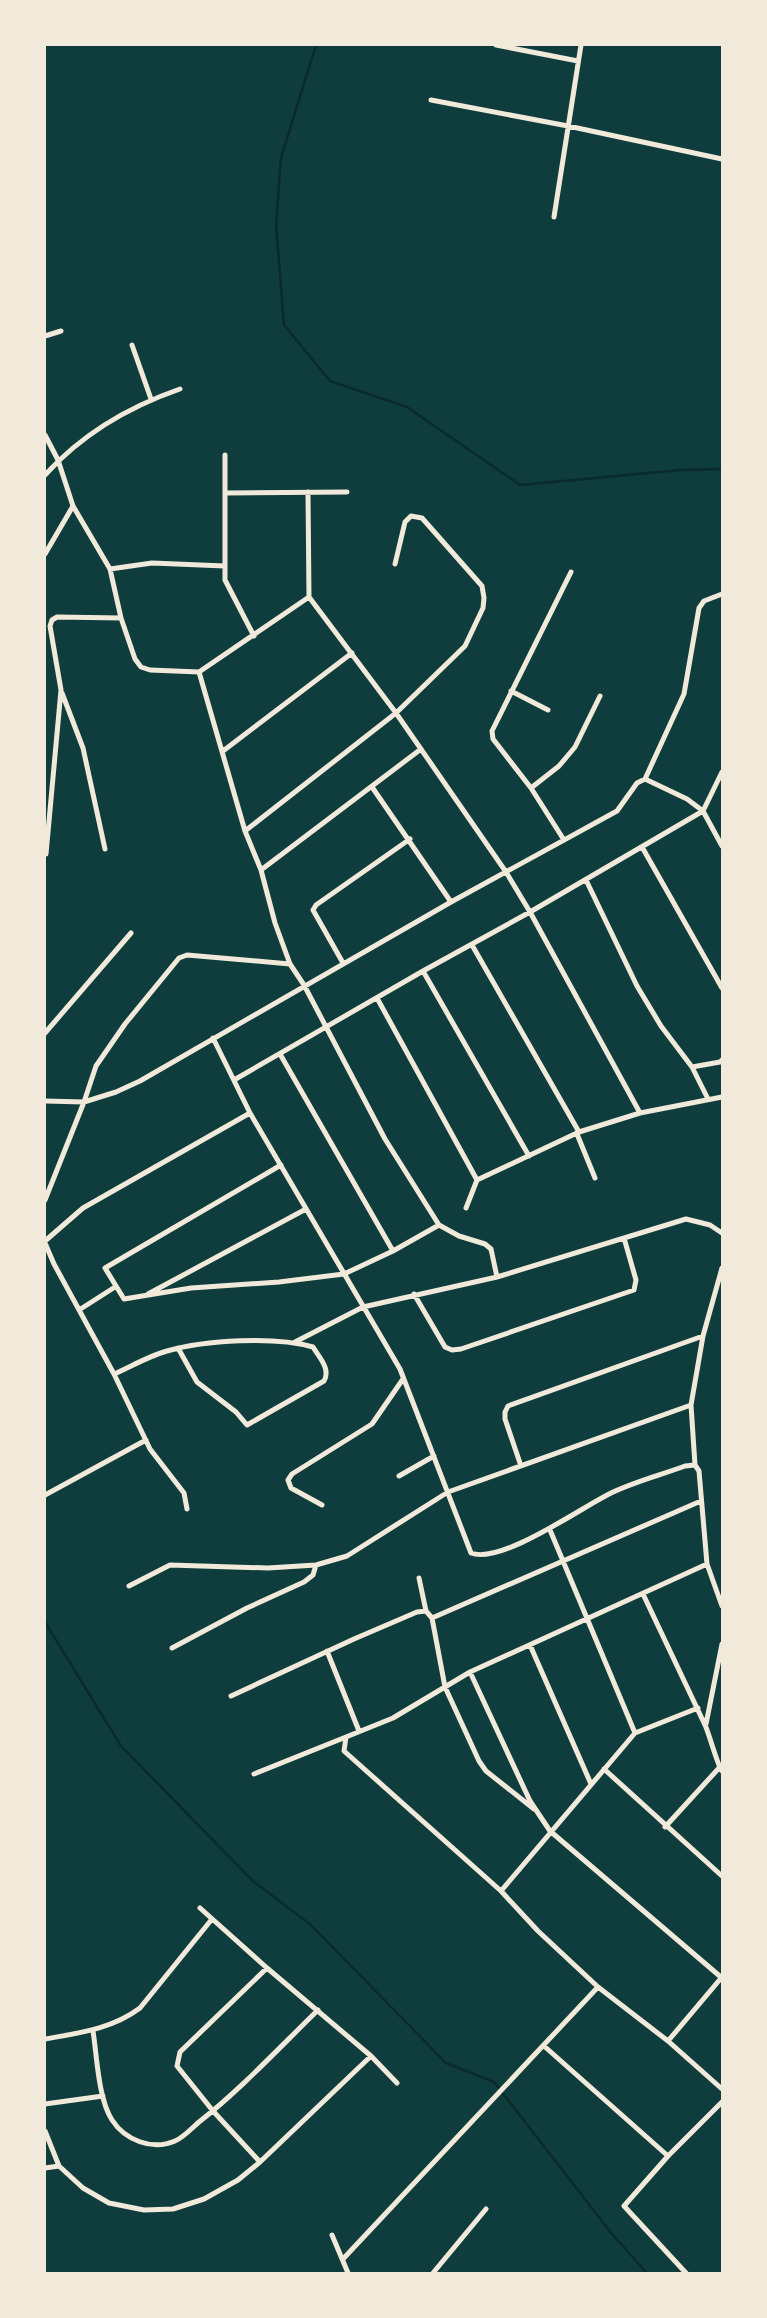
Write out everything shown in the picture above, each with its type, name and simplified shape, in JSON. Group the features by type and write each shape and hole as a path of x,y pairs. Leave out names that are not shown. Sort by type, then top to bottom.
{"street":[{"path":"496,45 578,61"},
{"path":"554,217 581,45"},
{"path":"431,100 568,126 722,159"},
{"path":"45,336 61,331"},
{"path":"132,345 151,399"},
{"path":"45,475 58,460 116,417 151,399 180,389"},
{"path":"45,435 58,460 74,506 110,569 121,618 135,659 141,667 150,670 199,672 309,597"},
{"path":"225,455 225,580 254,636"},
{"path":"308,492 309,597 396,713 506,872 640,1112"},
{"path":"225,493 347,492"},
{"path":"45,554 74,506"},
{"path":"245,831 396,713 465,646 483,608 482,586 422,518 411,516 404,522 395,564"},
{"path":"110,569 152,563 225,566"},
{"path":"564,840 531,788 493,739 492,731 494,723 571,572"},
{"path":"45,1102 84,1102 132,1085 304,985 617,811 638,782 645,779 684,694 699,608 704,601 722,594"},
{"path":"105,849 83,748 61,690 50,626 52,620 57,617 121,618"},
{"path":"223,750 352,653"},
{"path":"199,672 245,831 261,870 275,923 290,964 304,985 385,1139 439,1225 459,1236 485,1244 491,1249 497,1277"},
{"path":"46,854 61,690"},
{"path":"511,691 548,710"},
{"path":"531,788 559,766 575,747 600,696"},
{"path":"261,870 421,749"},
{"path":"234,1080 586,880 703,811 722,772"},
{"path":"645,779 687,799 703,811 722,846"},
{"path":"372,787 410,839 451,902"},
{"path":"343,963 313,910 316,905 410,839"},
{"path":"642,847 722,988"},
{"path":"586,880 637,986 661,1026 692,1067 708,1099"},
{"path":"45,1033 131,933"},
{"path":"472,945 578,1133 595,1178"},
{"path":"45,1200 46,1191 84,1102 96,1066 125,1024 179,958 187,955 290,964"},
{"path":"423,971 529,1156"},
{"path":"377,998 477,1180"},
{"path":"213,1038 250,1113 403,1379 471,1553 477,1556 485,1556 550,1530 610,1493 685,1466 695,1465"},
{"path":"280,1054 393,1251"},
{"path":"692,1067 722,1060"},
{"path":"466,1208 477,1180 578,1133 640,1112 722,1097"},
{"path":"187,1509 184,1493 150,1449 114,1374 45,1242 83,1208 250,1113"},
{"path":"281,1165 105,1268 124,1299 191,1288 279,1282 344,1274 393,1251 439,1225"},
{"path":"144,1296 306,1209"},
{"path":"295,1342 363,1307 414,1294 497,1277 686,1219 710,1225 722,1234"},
{"path":"414,1294 446,1347 452,1350 461,1350 634,1290 636,1280 624,1238"},
{"path":"722,1268 703,1336 691,1405 695,1465 699,1471 707,1564 722,1606"},
{"path":"79,1310 115,1287"},
{"path":"521,1466 505,1419 505,1412 508,1406 703,1336"},
{"path":"114,1374 166,1351 178,1348 232,1341 295,1342 313,1347 327,1371 324,1381 247,1425 236,1412 197,1382 178,1348"},
{"path":"322,1505 291,1488 288,1480 292,1474 372,1424 403,1379"},
{"path":"129,1586 170,1565 268,1568 316,1566 347,1556 448,1492 691,1405"},
{"path":"45,1495 146,1440"},
{"path":"399,1476 434,1456"},
{"path":"432,1618 701,1501"},
{"path":"550,1530 635,1733"},
{"path":"254,1774 393,1718 470,1672 707,1564"},
{"path":"172,1648 247,1608 304,1582 313,1575 316,1566"},
{"path":"419,1578 426,1612 432,1618 446,1687 486,1771 538,1813"},
{"path":"643,1594 706,1725 721,1769 665,1827"},
{"path":"231,1696 417,1612 426,1612"},
{"path":"706,1725 722,1644"},
{"path":"530,1645 591,1784"},
{"path":"327,1651 359,1731"},
{"path":"470,1672 530,1801 550,1831 722,1977 668,2041"},
{"path":"501,1890 635,1733 698,1708"},
{"path":"346,1736 344,1751 501,1890 538,1931 598,1987 668,2041 722,2089"},
{"path":"604,1769 665,1827 722,1876"},
{"path":"200,1908 267,1968 371,2056 397,2083"},
{"path":"45,2039 93,2031 128,2017 140,2008 212,1919"},
{"path":"260,2162 213,2111 177,2066 180,2052 267,1968"},
{"path":"343,2259 598,1987"},
{"path":"93,2031 103,2096 112,2120 123,2133 138,2142 157,2145 176,2141 213,2111 318,2010"},
{"path":"544,2046 668,2156"},
{"path":"45,2131 59,2166 83,2188 109,2203 144,2210 173,2209 204,2199 238,2180 260,2162 371,2056"},
{"path":"45,2104 103,2096"},
{"path":"686,2273 624,2206 668,2156 722,2102"},
{"path":"45,2168 59,2166"},
{"path":"433,2273 486,2209"},
{"path":"332,2235 348,2273"}],"waterway":[{"path":"316,45 281,158 276,225 284,325 330,381 407,407 520,485 681,470 722,469"},
{"path":"45,1622 121,1746 253,1881 311,1925 446,2063 494,2082 612,2234 647,2273"}]}
